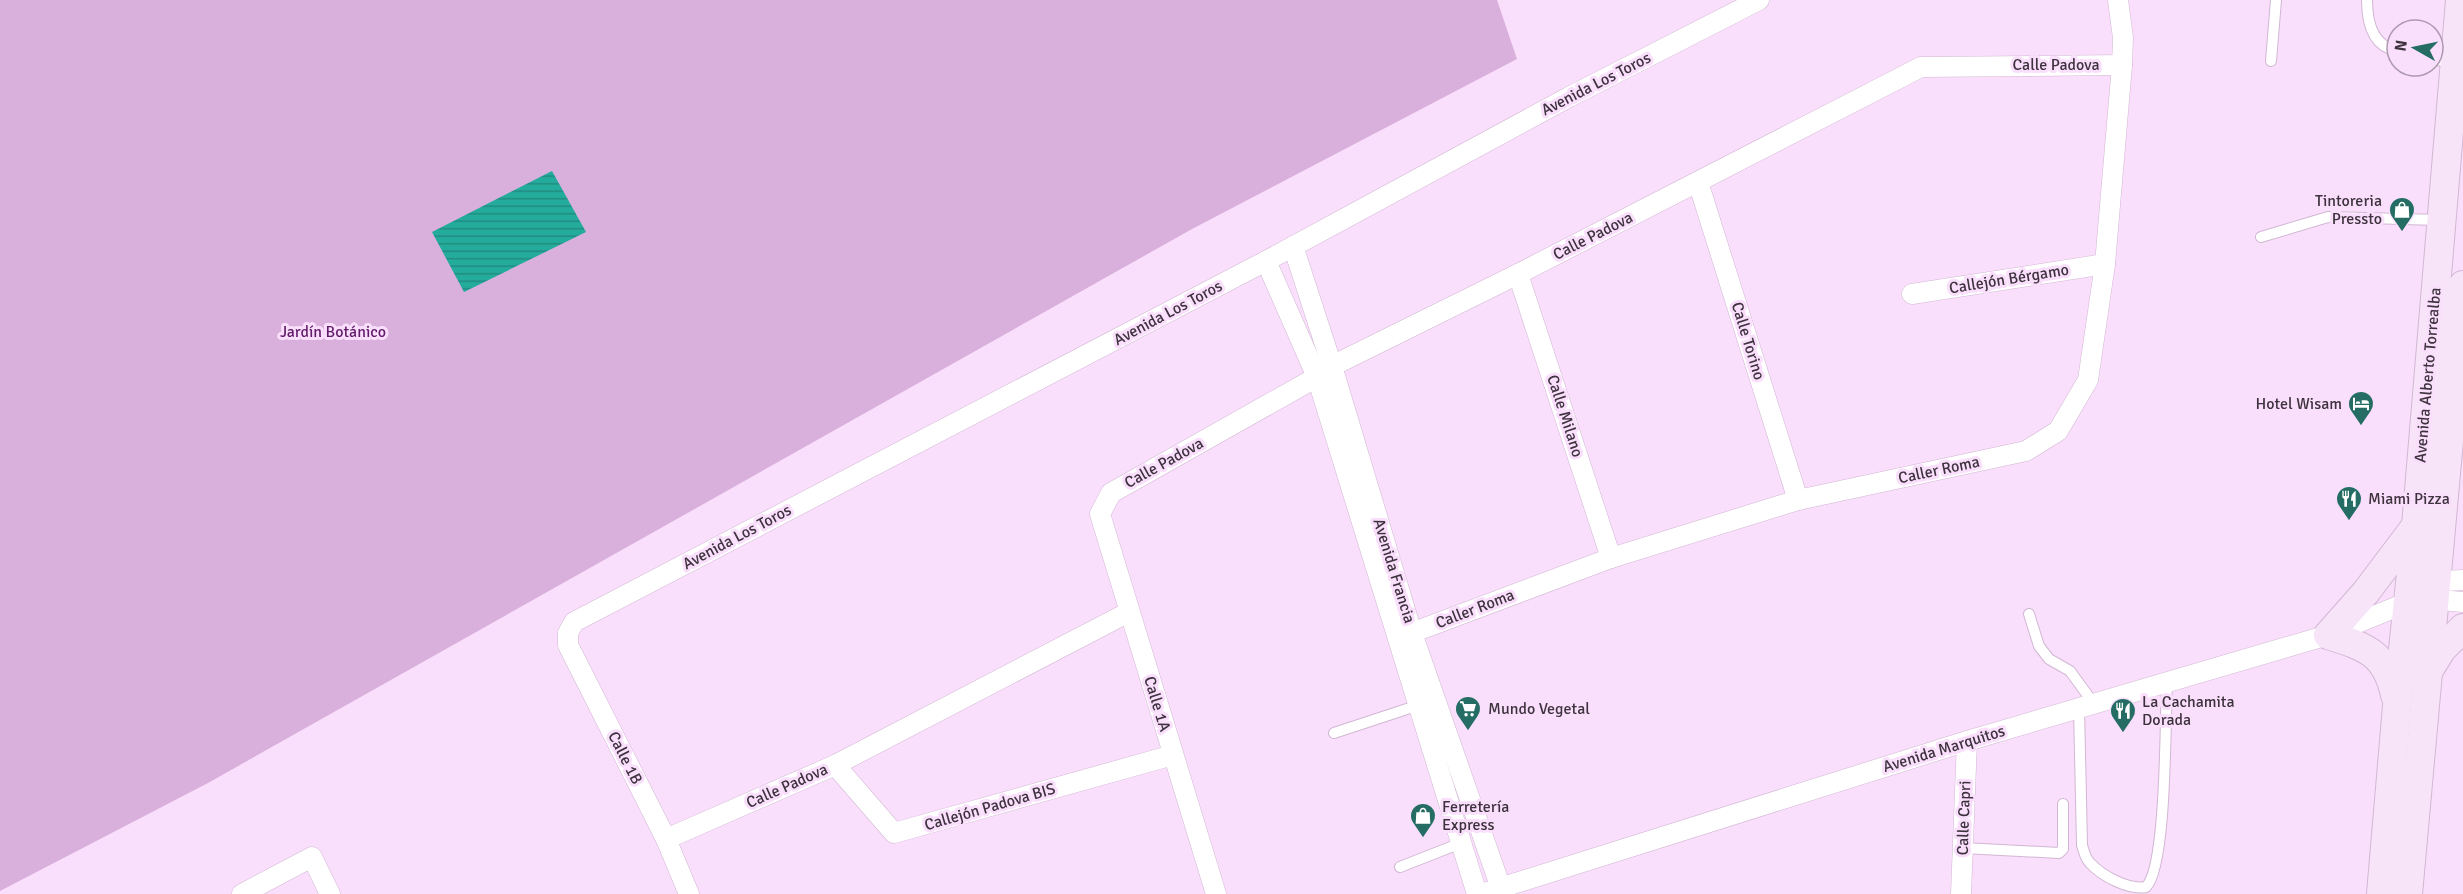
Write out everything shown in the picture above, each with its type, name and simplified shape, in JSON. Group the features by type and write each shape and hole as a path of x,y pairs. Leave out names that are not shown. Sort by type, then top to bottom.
{"main road":[{"name":"Avenida Alberto Torrealba","path":"2445,57 2460,0"},
{"name":"Avenida Alberto Torrealba","path":"2408,894 2428,670 2429,591 2416,526 2440,220 2444,78"},
{"name":"Avenida Alberto Torrealba","path":"2381,894 2397,706 2429,591 2444,498 2463,285"},
{"path":"2444,498 2447,519 2463,540"},
{"path":"2397,706 2390,676 2377,657 2358,644 2328,635 2366,592 2416,526"},
{"path":"2428,670 2442,649 2463,628"}],"street":[{"name":"Avenida Los Toros","path":"574,622 1266,261 1569,97 1760,0"},
{"name":"Caller Roma","path":"1405,635 1611,558 1798,500 2026,451 2058,431 2088,380 2105,264 2122,65 2123,38 2118,0"},
{"name":"Calle Padova","path":"1100,514 1111,493 1325,372 1921,67 2122,65"},
{"name":"Calle Torino","path":"1698,182 1798,500"},
{"name":"Avenida Francia","path":"1293,246 1325,372 1405,635 1502,891"},
{"name":"Avenida Francia","path":"1266,261 1325,372"},
{"name":"Callejón Bérgamo","path":"1912,294 2105,264"},
{"name":"Calle Milano","path":"1518,274 1611,558"},
{"name":"Calle 1A","path":"1100,514 1216,894"},
{"path":"2429,591 2463,602"},
{"name":"Avenida Marquitos","path":"1479,894 1502,891 1967,741 2328,635 2429,591"},
{"name":"Calle Padova","path":"666,839 835,765 1129,612"},
{"name":"Calle 1B","path":"574,622 568,633 568,645 666,839 689,894"},
{"name":"Avenida Francia","path":"1405,635 1419,705 1479,894"},
{"name":"Calle Capri","path":"1961,894 1967,741"},
{"name":"Callejón Padova BIS","path":"835,765 894,833 1173,755"},
{"path":"242,894 312,857 330,894"}],"lane":[{"path":"2271,61 2276,0"},
{"path":"2367,0 2370,29 2385,46"},
{"path":"2261,237 2328,217 2440,220"},
{"path":"2029,614 2039,646 2049,658 2070,671 2086,706 2082,845 2086,857 2099,870 2128,887 2146,887 2152,882 2160,845 2167,682"},
{"path":"1334,733 1419,705"},
{"path":"1963,848 2059,853 2063,849 2063,804"},
{"path":"1400,867 1461,843"}],"green space":[{"name":"Jardín Botánico","path":"0,0 1497,0 1517,59 1192,229 208,783 0,891"}],"shaded area":[{"path":"552,171 586,232 464,292 432,232"}],"place":[{"name":"Tintoreria Pressto","path":"2402,233"},
{"name":"Hotel Wisam","path":"2361,427"},
{"name":"Miami Pizza","path":"2349,522"},
{"name":"Mundo Vegetal","path":"1468,732"},
{"name":"La Cachamita Dorada","path":"2123,734"},
{"name":"Ferretería Express","path":"1423,839"}]}
